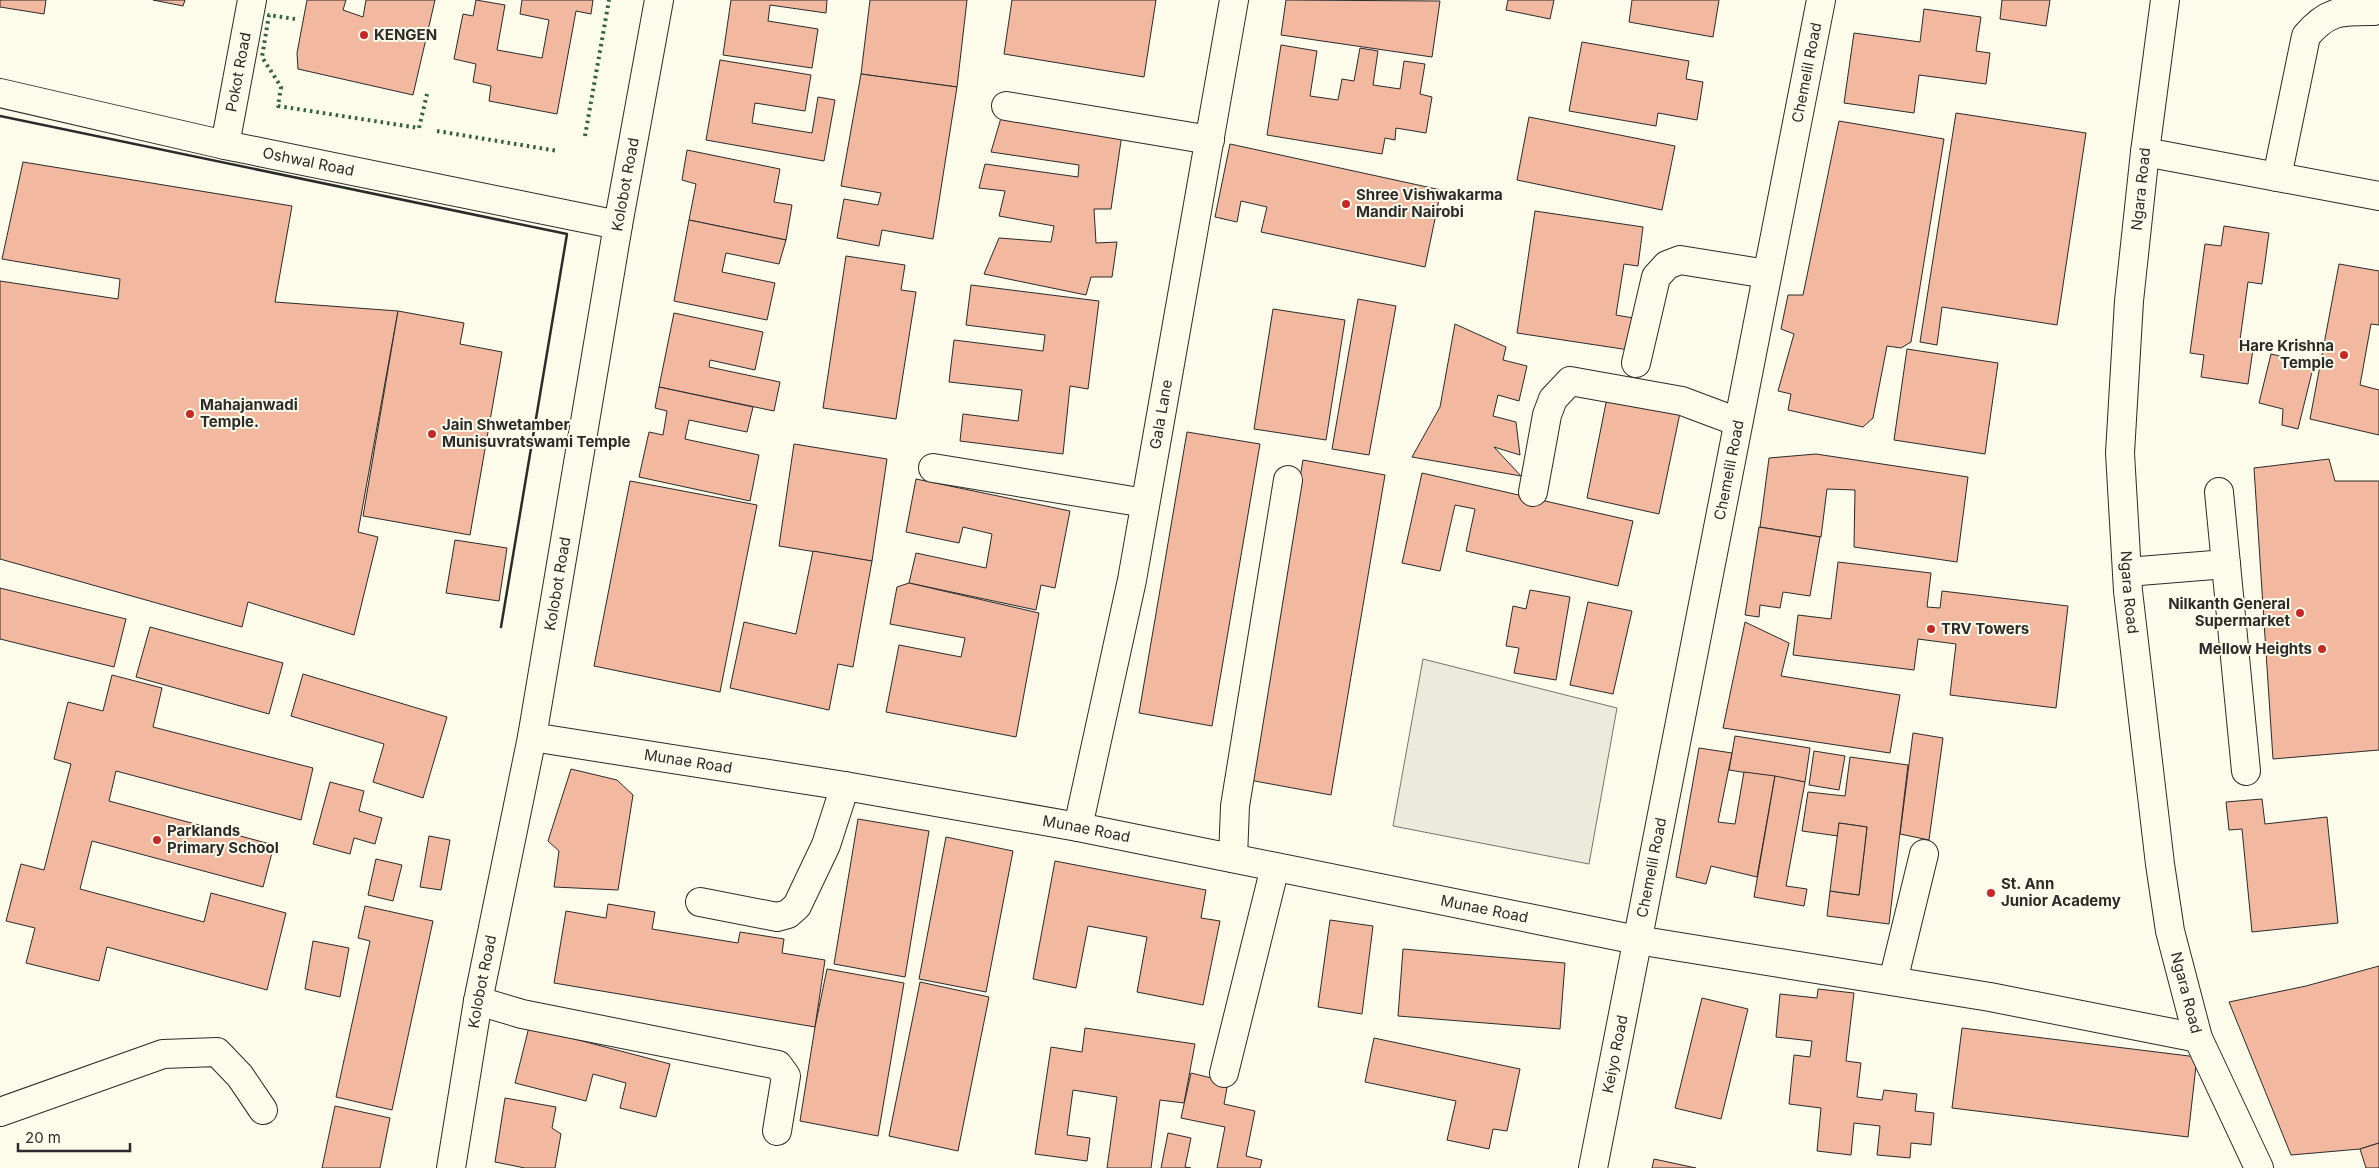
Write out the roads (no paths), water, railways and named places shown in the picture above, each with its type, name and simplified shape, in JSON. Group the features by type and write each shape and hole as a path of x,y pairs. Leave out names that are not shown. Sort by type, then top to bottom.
{"street":[{"name":"Pokot Road","path":"225,145 252,0"},
{"name":"Kolobot Road","path":"451,1168 478,1001 532,737 618,225 658,0"},
{"name":"Gala Lane","path":"1078,827 1132,580 1234,0"},
{"name":"Chemelil Road","path":"1637,940 1821,0"},
{"name":"Ngara Road","path":"2165,0 2145,152 2129,301 2120,453 2127,572 2167,912 2198,1038 2259,1168"},
{"path":"2278,177 2306,36 2319,21 2338,12 2374,11"},
{"name":"Oshwal Road","path":"0,93 225,145 618,225"},
{"path":"1006,106 1210,140"},
{"path":"2145,152 2379,196"},
{"path":"1636,363 1656,277 1667,264 1680,260 1767,274"},
{"path":"1533,492 1547,415 1553,399 1570,381 1682,402 1738,422"},
{"path":"933,468 1145,503"},
{"path":"1233,858 1235,806 1288,480"},
{"path":"2219,492 2246,771"},
{"path":"2127,572 2226,564"},
{"name":"Munae Road","path":"532,737 845,786 1078,827 1637,940 1990,997 2198,1038"},
{"path":"700,902 776,917 788,914 797,906 826,844 845,786"},
{"path":"1893,981 1924,854"},
{"path":"1224,1073 1276,867"},
{"name":"Keiyo Road","path":"1593,1168 1637,940"},
{"path":"478,1001 522,1014 778,1064 786,1076 777,1131"},
{"path":"0,1112 163,1054 217,1052 240,1076 263,1110"}],"place":[{"name":"KENGEN","path":"364,35"},
{"name":"Shree Vishwakarma Mandir Nairobi","path":"1346,204"},
{"name":"Hare Krishna Temple","path":"2344,355"},
{"name":"Mahajanwadi Temple.","path":"190,414"},
{"name":"Jain Shwetamber Munisuvratswami Temple","path":"432,434"},
{"name":"Nilkanth General Supermarket","path":"2300,613"},
{"name":"TRV Towers","path":"1931,629"},
{"name":"Mellow Heights","path":"2322,649"},
{"name":"Parklands Primary School","path":"157,840"},
{"name":"St. Ann Junior Academy","path":"1991,893"}]}
